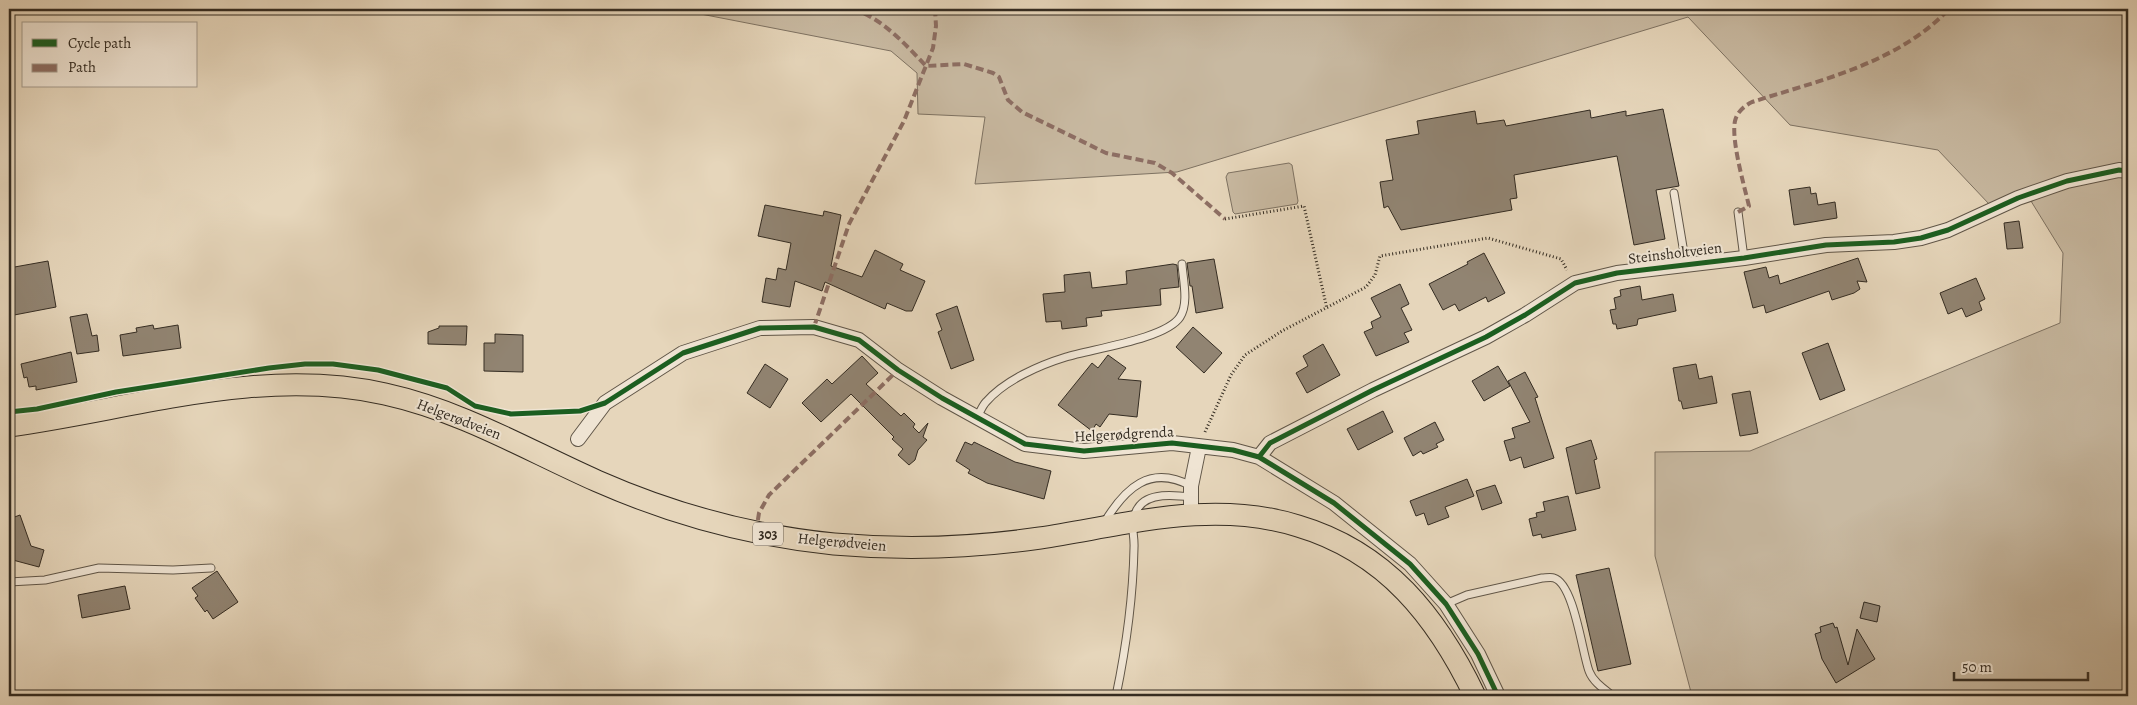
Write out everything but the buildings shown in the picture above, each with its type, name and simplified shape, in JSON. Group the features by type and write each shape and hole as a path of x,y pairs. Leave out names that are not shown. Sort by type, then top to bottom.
{"main road":[{"name":"Helgerødveien","path":"9,426 168,398 242,388 312,385 353,388 390,395 445,411 484,427 628,494 691,516 764,533 833,544 930,547 1029,539 1131,522 1191,499 1251,516 1283,521 1317,532 1361,555 1384,570 1425,611 1447,643 1475,696"}],"street":[{"name":"Steinsholtveien","path":"1259,457 1270,443 1373,390 1486,337 1575,283 1595,276 1744,258 1826,245 1894,242 1921,238 1948,230 2018,198 2067,181 2119,170 2128,171"},
{"name":"Helgerødgrenda","path":"578,440 605,403 683,353 760,328 814,327 859,340 898,370 976,418 1025,444 1084,451 1172,443 1233,450 1259,457 1342,509 1410,564 1446,604 1478,654 1498,696"},
{"path":"1191,499 1199,446"}],"lane":[{"path":"1674,193 1686,265"},
{"path":"1738,212 1744,258"},
{"path":"976,418 986,402 999,390 1026,374 1068,356 1146,337 1180,319 1185,307 1182,264"},
{"path":"1100,528 1117,502 1138,482 1162,476 1177,478 1191,499"},
{"path":"1116,696 1124,659 1134,569 1135,545 1131,522"},
{"path":"9,582 27,583 99,568 173,570 211,568"},
{"path":"1446,604 1467,595 1542,578 1555,578 1562,585 1572,603 1590,673 1598,684 1613,696"}],"path":[{"path":"1225,219 1304,206 1327,308"},
{"path":"1199,446 1214,409 1240,361 1253,348 1366,287 1375,275 1380,256 1488,238 1561,259 1575,283"}],"shaded area":[{"path":"675,9 2128,9 2128,696 1692,696 1655,556 1655,452 1750,451 2060,323 2063,253 2026,193 1989,204 1938,150 1790,125 1688,17 1177,172 975,184 985,117 918,114 917,73 891,51"},
{"path":"1289,163 1292,165 1297,204 1235,214 1233,212 1226,177 1228,173"}],"marked path":[{"path":"853,9 884,25 926,66 964,64 993,73 999,77 1008,100 1022,112 1106,153 1155,163 1172,173 1225,219"},
{"path":"814,327 849,224 904,121 933,48 936,26 935,9"},
{"path":"1738,212 1749,206 1739,163 1734,129 1737,115 1746,105 1857,68 1906,43 1929,28 1949,9"},
{"path":"756,532 759,513 769,495 898,370"}],"cycle path":[{"path":"1259,457 1270,443 1373,390 1486,337 1575,283 1617,273 1744,258 1826,245 1894,242 1921,238 1948,230 2018,198 2067,181 2119,170 2128,171"},
{"path":"9,412 37,409 116,392 305,364 333,364 378,370 447,388 475,406 511,414 580,411 605,403 683,353 760,328 814,327 859,340 898,370 942,398 1025,444 1084,451 1172,443 1233,450 1259,457 1334,503 1410,564 1446,604 1478,654 1498,696"}]}
